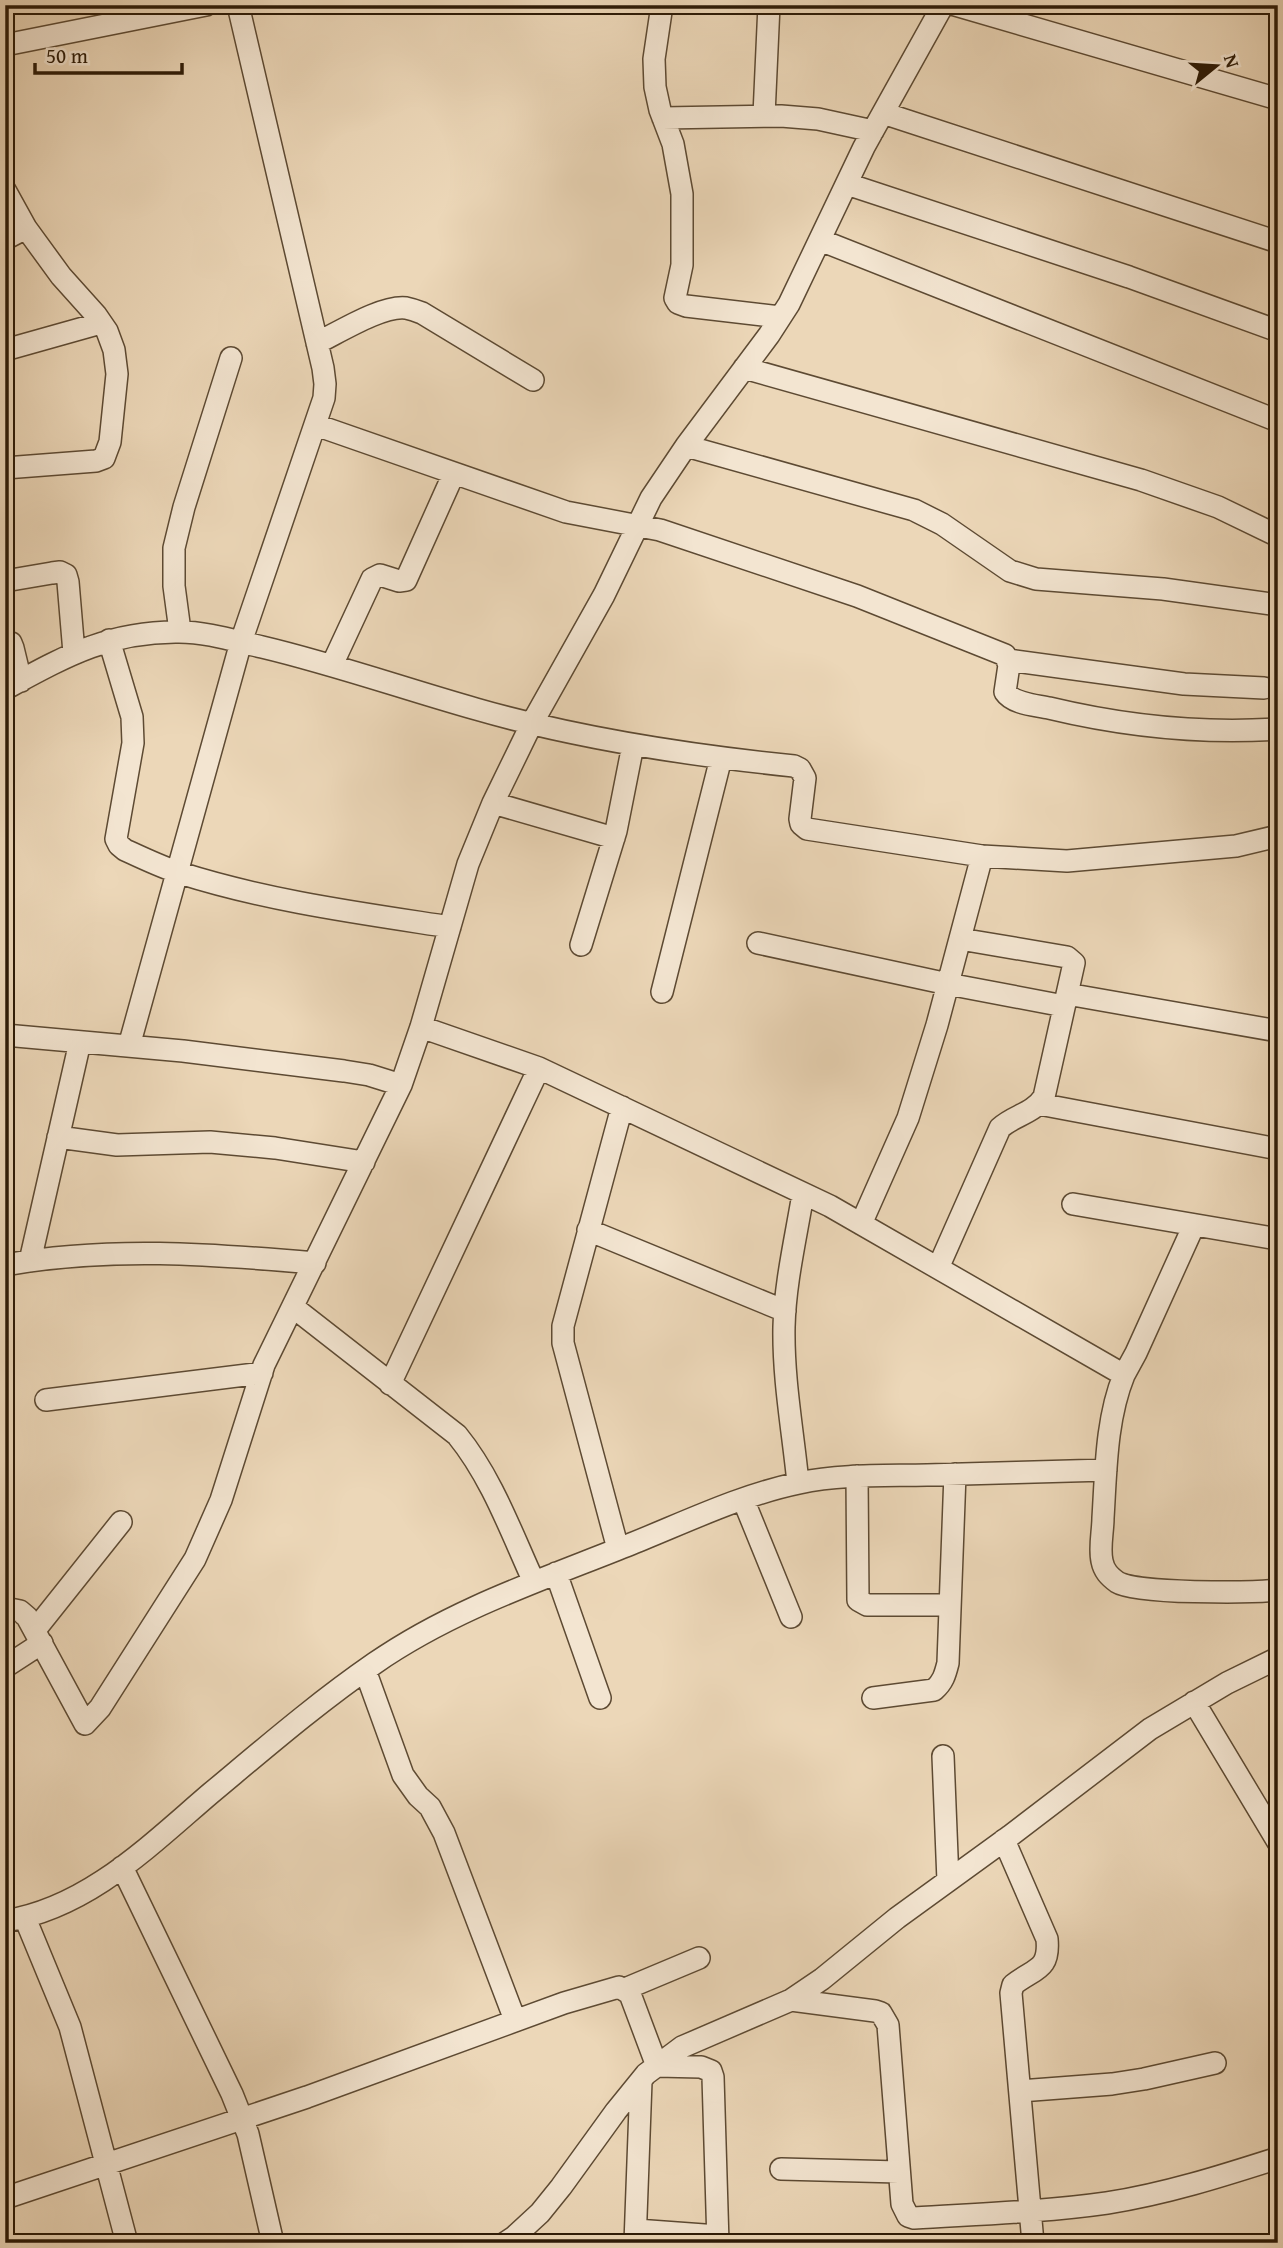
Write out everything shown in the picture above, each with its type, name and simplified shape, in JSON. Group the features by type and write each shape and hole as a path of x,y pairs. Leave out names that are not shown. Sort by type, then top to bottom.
{"street":[{"path":"5,45 206,5"},
{"path":"129,1046 241,642 324,398 325,384 317,344 238,5"},
{"path":"662,5 654,59 655,87 673,144 682,194 682,265 675,298 685,306 780,317"},
{"path":"764,115 769,5"},
{"path":"5,1608 20,1612 38,1636 85,1724 100,1708 195,1559 221,1500 261,1373 401,1085 421,1027 468,864 493,803 531,724 604,595 651,498 780,317 878,122 943,5"},
{"path":"955,5 1278,99"},
{"path":"663,118 764,115 878,122 1278,242"},
{"path":"847,184 1129,277 1278,331"},
{"path":"5,190 26,228 61,276 102,323 114,349 117,374 110,442 104,458 96,461 5,468"},
{"path":"5,239 26,228"},
{"path":"820,240 1278,421"},
{"path":"317,344 390,309 404,308 422,313 533,380"},
{"path":"5,350 102,323"},
{"path":"180,631 174,586 174,548 230,358"},
{"path":"744,368 1141,480 1218,507 1278,536"},
{"path":"316,425 566,512 660,530 857,596 999,650 1008,660 1184,684 1264,688"},
{"path":"686,446 914,510 942,524 1010,571 1036,579 1163,589 1278,605"},
{"path":"332,665 372,579 380,575 399,581 406,580 454,473"},
{"path":"5,581 60,572 66,575 74,653"},
{"path":"5,642 11,643 13,648 13,685 74,653 109,640 180,631 214,636 332,665 531,724 633,745 800,769 805,778 800,819 803,827 807,829 982,856 1028,860 1091,860 1236,846 1278,836"},
{"path":"109,640 131,717 133,743 116,839 119,845 177,872 262,896 450,927"},
{"path":"1008,660 1004,689 1008,697 1015,700 1132,724 1188,730 1278,729"},
{"path":"581,945 614,838 633,745"},
{"path":"662,992 720,758"},
{"path":"493,803 614,838"},
{"path":"861,1224 908,1118 982,856"},
{"path":"938,1268 1000,1128 1009,1120 1031,1111 1039,1104 1047,1087 1074,963 1067,957 960,939"},
{"path":"758,943 948,984 1278,1031"},
{"path":"421,1027 539,1068 803,1194 861,1224 1124,1375"},
{"path":"5,1035 129,1046 344,1071 401,1085"},
{"path":"30,1261 80,1042"},
{"path":"390,1384 539,1068"},
{"path":"1039,1104 1278,1149"},
{"path":"618,1549 563,1343 562,1326 622,1107"},
{"path":"58,1137 117,1144 210,1142 364,1161"},
{"path":"798,1483 785,1353 785,1311 803,1194"},
{"path":"1073,1205 1278,1239"},
{"path":"1194,1225 1116,1393 1106,1470 1101,1559 1106,1573 1120,1584 1140,1588 1278,1590"},
{"path":"588,1230 785,1311"},
{"path":"5,1265 82,1255 146,1253 210,1254 315,1263"},
{"path":"293,1307 457,1435 485,1475 534,1582"},
{"path":"46,1399 261,1373"},
{"path":"127,2243 70,2026 15,1920 62,1905 102,1882 314,1707 365,1670 435,1626 534,1582 743,1499 798,1483 857,1476 1106,1470"},
{"path":"873,1698 934,1690 941,1684 948,1663 955,1474"},
{"path":"857,1476 858,1600 867,1605 950,1605"},
{"path":"743,1499 791,1617"},
{"path":"5,1667 38,1636 121,1522"},
{"path":"556,1573 600,1698"},
{"path":"506,2242 540,2213 641,2081 682,2047 791,2000 1150,1729 1194,1702 1278,1658"},
{"path":"365,1670 403,1775 430,1807 444,1833 515,2020"},
{"path":"1194,1702 1278,1842"},
{"path":"943,1756 948,1881"},
{"path":"1004,1840 1047,1939 1048,1950 1047,1959 1013,1984 1012,1993 1033,2243"},
{"path":"122,1867 242,2118 273,2243"},
{"path":"625,1989 699,1958"},
{"path":"5,2198 307,2097 610,1988 619,1987 630,1994 657,2066"},
{"path":"791,2000 875,2011 885,2018 888,2025 902,2204 908,2216 915,2218 1107,2203 1163,2192 1278,2158"},
{"path":"1020,2091 1123,2082 1215,2063"},
{"path":"641,2081 635,2237 718,2240 711,2071 701,2067 657,2066"},
{"path":"781,2169 900,2172"}]}
